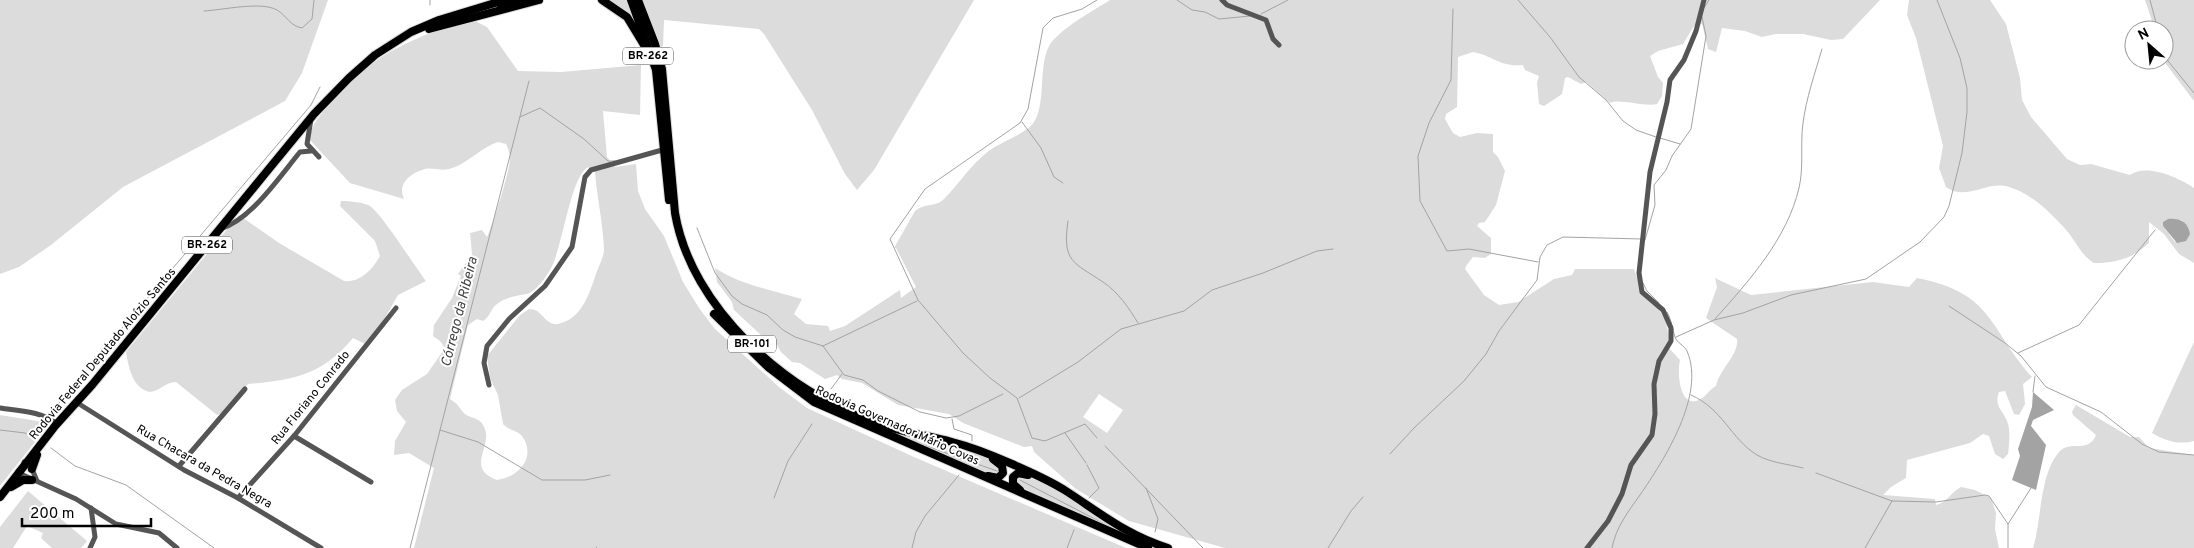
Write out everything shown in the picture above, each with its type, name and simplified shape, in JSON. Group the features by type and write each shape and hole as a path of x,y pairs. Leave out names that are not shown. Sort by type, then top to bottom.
{"highway":[{"name":"BR-262","path":"384,48 433,20 489,0"},
{"name":"BR-262","path":"401,37 438,20 506,0"},
{"name":"BR-262","path":"384,48 420,32 520,0"},
{"name":"BR-262","path":"420,32 539,0"},
{"name":"BR-262","path":"602,0 627,17 641,40 651,66 661,129"},
{"name":"Rodovia Governador Mário Covas","path":"631,0 654,62 662,150 672,224 681,255 704,299 729,331 768,367 814,402 1148,548"},
{"name":"Rodovia Governador Mário Covas","path":"638,0 655,44 662,69 677,224 691,268 712,302 732,326 772,363 821,399 872,422 900,431 964,445 1038,476 1064,490 1121,529 1168,548"},
{"name":"Rodovia Federal Deputado Aloízio Santos","path":"1,494 19,471 28,465 56,425 311,118 349,78 384,48"},
{"path":"28,465 56,425"},
{"path":"957,466 996,478 1003,473 1002,466 964,445"},
{"path":"1057,509 1015,486 1012,478 1015,474 1022,473 1064,490"},
{"path":"1,494 23,480 34,480"}],"street":[{"path":"1222,0 1227,5 1266,20 1273,38 1279,44"},
{"path":"1587,548 1608,521 1622,494 1631,465 1652,435 1656,414 1654,384 1659,361 1671,341 1671,328 1663,310 1642,292 1639,274 1650,172 1667,102 1670,80 1684,60 1696,31 1704,0"},
{"path":"311,118 307,144 311,151 319,157"},
{"path":"489,385 484,364 488,346 509,319 545,286 572,246 585,177 591,170 662,150"},
{"path":"220,229 236,221 254,207 300,152 311,151"},
{"name":"Rua Floriano Conrado","path":"238,498 294,436 396,308"},
{"path":"179,466 245,389"},
{"name":"Rua Chacara da Pedra Negra","path":"76,402 179,466 238,498 321,548"},
{"path":"0,408 38,414 49,418 56,425"},
{"path":"294,436 372,482"},
{"path":"28,465 34,480"},
{"path":"19,471 91,508 116,524 159,533 177,548"},
{"path":"90,548 95,537 91,508"}],"shaded area":[{"path":"0,0 328,0 302,73 285,101 123,187 51,245 19,267 0,274"},
{"path":"607,0 627,0 635,21 633,22"},
{"path":"642,0 974,0 874,170 857,190 845,174 812,110 759,29 664,20 663,46 661,47"},
{"path":"1110,0 1880,0 1843,39 1831,40 1803,34 1776,34 1762,37 1745,31 1722,28 1716,52 1708,49 1702,24 1694,26 1683,44 1658,51 1650,56 1658,77 1663,83 1662,96 1657,104 1651,105 1619,101 1610,103 1586,82 1581,84 1568,77 1565,78 1562,94 1544,106 1539,104 1537,83 1539,76 1525,70 1523,65 1502,63 1473,52 1458,57 1457,107 1446,114 1445,119 1453,133 1460,137 1477,133 1493,134 1493,152 1498,157 1505,171 1496,205 1485,222 1479,223 1477,226 1491,238 1491,254 1485,258 1473,257 1465,269 1484,295 1499,305 1518,302 1554,279 1572,275 1575,269 1634,269 1638,281 1662,314 1668,334 1668,347 1680,360 1681,388 1688,400 1694,401 1701,399 1716,386 1737,345 1737,339 1706,318 1717,287 1715,278 1751,295 1873,282 1909,287 1917,278 1961,293 1976,303 1987,315 2032,377 2023,384 2025,404 2019,415 2014,414 2005,391 1999,392 1997,401 2009,429 2008,454 2003,459 1995,454 1989,436 1983,434 1970,443 1907,460 1906,478 1891,487 1883,495 1935,499 1936,505 1944,502 1961,487 1975,490 1991,498 1996,513 1995,529 1999,548 1225,548 1129,521 1076,489 1034,452 1032,446 1024,447 963,423 949,414 898,405 862,383 842,379 837,375 825,379 800,363 792,362 781,352 777,345 762,336 734,310 732,302 717,282 715,268 746,283 802,299 794,314 806,324 828,326 830,331 845,326 900,290 901,298 916,287 896,248 894,248 915,211 922,207 937,204 943,200 971,168 990,150 1030,127 1039,110 1045,55 1049,46 1060,33","holes":["1099,394 1123,410 1107,433 1083,417"]},
{"path":"1909,0 1990,0 2006,24 2020,78 2022,100 2031,117 2067,159 2080,165 2091,164 2130,175 2145,171 2163,173 2194,188 2194,263 2179,254 2164,234 2149,222 2149,243 2143,248 2124,259 2094,263 2082,253 2067,231 2055,218 2025,194 2009,187 2001,186 1992,186 1969,192 1954,191 1946,187 1939,168 1943,146 1916,38 1907,15","holes":["2169,219 2181,220 2188,227 2175,242 2163,226 2163,222"]},
{"path":"2145,0 2194,0 2194,101 2171,70 2174,70 2174,20 2152,20"},
{"path":"471,19 487,27 518,71 561,72 641,65 640,115 603,111 607,157 615,167 636,164 638,191 645,209 664,236 683,282 699,308 714,328 779,387 807,408 914,457 1126,548 414,548 434,468 409,453 394,455 395,441 406,422 397,411 395,400 402,390 427,374 445,348 433,336 434,325 452,298 461,276 458,274 472,254 470,233 482,230 487,237 504,185 510,159 509,153 506,144 498,142 455,167 446,170 425,169 414,173 406,180 402,189 404,199 350,183 309,139 315,123 332,101 348,84 379,59 395,49 430,33","holes":["588,167 595,172 604,252 584,303 574,316 558,324 550,322 537,311 529,309 520,315 487,356 490,378 498,395 503,424 522,436 528,451 519,470 512,475 497,480 487,475 482,469 482,456 486,442 486,434 482,423 465,414 450,399 468,325 477,319 483,321 500,302 533,291 546,277 555,260 576,184"]},
{"path":"341,201 362,203 373,209 426,281 398,295 369,346 353,338 330,360 318,368 293,377 248,384 225,412 217,415 176,382 169,383 150,392 144,390 135,382 128,364 126,352 239,215 279,243 344,281 355,280 370,270 380,256 375,241 340,206"},
{"path":"2168,219 2180,220 2187,226 2190,234 2186,241 2177,243 2163,226 2163,222"},
{"path":"2194,342 2194,441 2172,442 2152,433"},
{"path":"2033,392 2054,410 2033,420 2031,426 2046,445 2036,490 2012,480 2020,456 2018,449 2032,407"},
{"path":"2076,405 2130,437 2139,437 2149,448 2194,455 2194,548 2033,548 2045,484 2053,461 2064,448 2089,444 2096,435 2073,415 2072,412"},
{"path":"0,415 50,423 0,486"},
{"path":"896,435 970,452 995,463 1000,471 998,474 990,474 933,452"},
{"path":"1019,476 1046,484 1060,491 1123,534 1029,491 1017,483"},
{"path":"28,491 87,541 81,548 52,548 41,538 43,533 27,526 13,548 0,548 0,527"}],"waterway":[{"path":"204,11 252,6 270,7 280,12 294,25 302,28 312,19 314,0"},
{"path":"430,0 430,5"},
{"path":"1097,0 1082,9 1053,18 1043,28 1028,109 1020,123 925,189 890,239 918,300 963,353 990,378 1017,398 1032,438 1045,441 1085,424 1097,438"},
{"path":"1177,0 1192,10 1205,12 1219,19 1250,16"},
{"path":"1261,14 1288,0"},
{"path":"1518,0 1550,37 1579,77 1606,100 1623,121 1636,130 1656,137"},
{"path":"1704,8 1709,0"},
{"path":"1676,337 1714,320 1743,313 1791,295 1866,279 1920,242 1944,217 1949,206 1962,153 1967,112 1967,88 1960,58 1937,0"},
{"path":"2150,0 2155,20"},
{"path":"1453,9 1451,80 1429,123 1418,156 1420,201 1447,251 1469,249 1538,262"},
{"path":"1645,240 1655,205 1654,185 1666,170 1672,156 1691,129 1706,36 1702,17"},
{"path":"1715,319 1741,290 1765,258 1786,225 1799,188 1804,114 1822,49"},
{"path":"2174,68 2194,93"},
{"name":"Córrego da Ribeira","path":"410,548 529,81"},
{"path":"107,346 311,105 320,87"},
{"path":"520,117 540,108 584,139 608,161 615,161"},
{"path":"1022,122 1041,148 1054,177 1063,183"},
{"path":"1660,138 1680,144"},
{"path":"1068,221 1067,245 1072,259 1077,265 1114,291 1138,323"},
{"path":"697,228 715,273 732,296 742,304 767,315 783,330 795,337 823,346 844,375 863,380 878,391 920,412 946,418 959,416 1003,394"},
{"path":"2018,353 2079,325 2155,230"},
{"path":"1390,454 1414,428 1464,381 1486,354 1499,331 1537,280 1540,257 1547,245 1563,237 1642,239"},
{"path":"1019,398 1078,362 1121,329 1184,311 1212,290 1263,273 1317,251 1333,249"},
{"path":"1643,283 1647,291 1659,303"},
{"path":"823,346 917,301"},
{"path":"1949,306 2005,343 2021,356 2046,387 2101,412 2142,444 2159,452 2194,455"},
{"path":"1612,548 1616,533 1660,464 1680,426 1687,407 1691,387 1691,368 1687,351 1676,339 1667,312"},
{"path":"49,415 103,351"},
{"path":"831,389 842,374"},
{"path":"2033,392 2035,376"},
{"path":"1691,395 1711,408 1740,440 1757,455 1774,462 1803,468"},
{"path":"952,419 954,429 972,435 972,441"},
{"path":"32,436 45,420"},
{"path":"774,498 788,461 812,424"},
{"path":"0,430 25,433 33,437"},
{"path":"440,430 478,442 542,480 585,480 610,475"},
{"path":"1065,433 1086,463"},
{"path":"915,442 997,471"},
{"path":"1105,446 1203,548"},
{"path":"51,448 75,466 126,485 214,548"},
{"path":"1087,465 1099,488 1089,498"},
{"path":"1816,473 1892,501 1936,502 1989,496 2008,524"},
{"path":"912,548 916,532 925,516 959,475"},
{"path":"1020,480 1112,528"},
{"path":"1146,488 1158,519 1155,532"},
{"path":"2008,548 2008,524 2031,488"},
{"path":"1328,548 1351,511 1363,497"},
{"path":"1865,548 1892,501"},
{"path":"1067,548 1074,530"}]}
